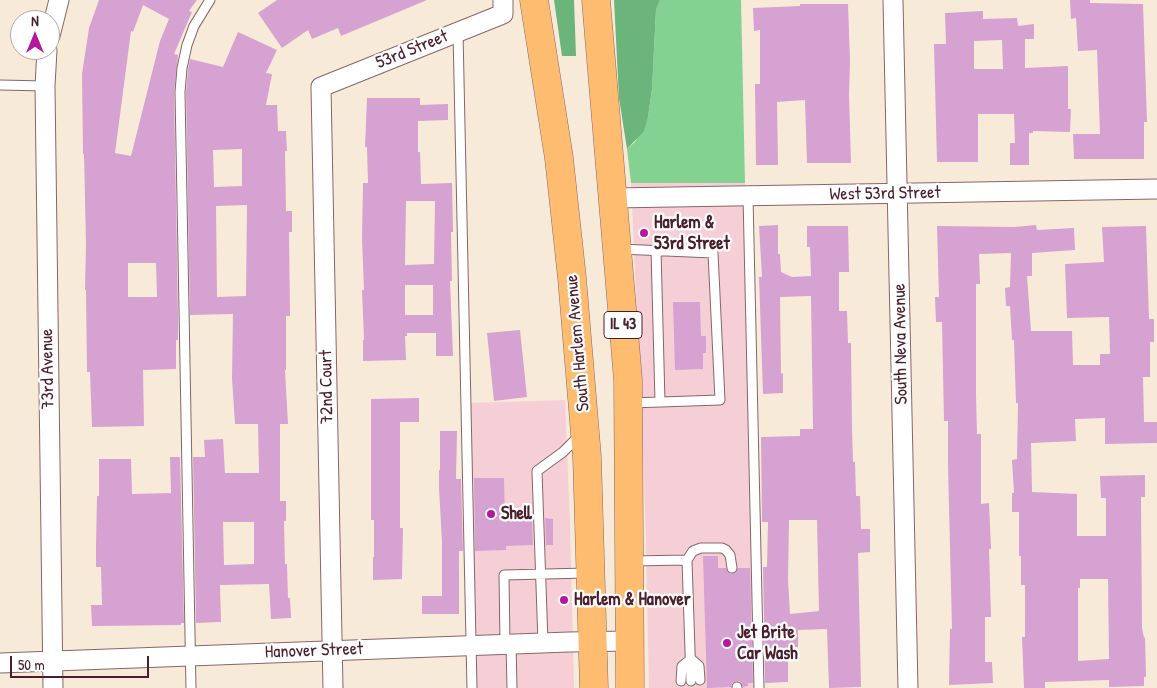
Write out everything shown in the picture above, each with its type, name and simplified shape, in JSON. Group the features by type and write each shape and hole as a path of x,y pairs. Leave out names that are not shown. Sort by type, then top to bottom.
{"main road":[{"name":"South Harlem Avenue","path":"534,0 559,158 572,278 585,430 593,688"},
{"name":"IL 43","path":"596,0 628,380 630,688"}],"street":[{"name":"South Neva Avenue","path":"893,0 908,688"},
{"name":"53rd Street","path":"322,87 458,32 503,7"},
{"name":"73rd Avenue","path":"47,60 45,86 53,688"},
{"name":"72nd Court","path":"322,87 333,688"},
{"name":"West 53rd Street","path":"612,198 1157,189"},
{"name":"Hanover Street","path":"0,663 543,642 629,641"}],"lane":[{"path":"191,688 180,92 182,68 187,45 194,26 210,0"},
{"path":"458,32 472,688"},
{"path":"0,85 45,86"},
{"path":"748,196 759,688"},
{"path":"617,249 713,253 720,400 628,403"},
{"path":"656,250 660,402"},
{"path":"543,642 537,471 563,452 585,430"},
{"path":"695,680 691,659 687,560 692,551 701,548 722,548 730,555 732,568"},
{"path":"630,562 687,560"},
{"path":"512,688 504,575 590,573"},
{"path":"681,681 682,666 691,659"}],"shaded area":[{"path":"631,183 745,183 758,688 649,688 645,506"},
{"path":"565,400 574,688 474,688 468,403"}],"green space":[{"path":"554,0 574,0 576,56 562,56"},
{"path":"614,0 660,0 656,10 652,89 648,117 644,131 627,149 619,98"},
{"path":"660,0 741,0 745,183 631,183 627,149 635,142 648,117 652,89 656,10"}],"building":[{"path":"99,0 197,0 189,11 192,12 174,54 178,55 174,92 178,315 176,369 143,370 144,426 92,427 90,372 87,372 82,74 89,28","holes":["143,5 169,19 160,41 131,156 115,153 131,31 133,32","128,263 156,263 157,297 128,297"]},
{"path":"277,0 427,0 341,36 338,28 312,39 308,30 282,48 258,13"},
{"path":"1070,0 1090,0 1090,3 1143,4 1147,122 1144,122 1144,159 1074,159 1073,134 1100,134 1097,50 1078,51 1076,18 1071,19"},
{"path":"800,4 848,4 851,163 807,163 805,100 777,102 778,165 756,165 755,84 760,84 760,30 754,31 753,8 800,6"},
{"path":"983,11 983,19 1017,18 1018,26 1034,24 1034,39 1025,39 1025,68 1068,66 1068,109 1071,109 1070,132 1033,131 1033,133 1029,133 1029,165 1010,165 1010,143 1015,143 1014,114 978,114 978,162 937,162 934,44 946,44 945,13","holes":["1002,40 1003,69 974,69 974,41"]},
{"path":"238,32 277,50 266,73 272,74 266,105 277,105 278,131 286,131 286,211 292,211 292,232 289,232 290,316 286,316 285,370 288,424 280,424 280,501 286,501 286,521 284,521 285,564 287,564 288,598 290,598 291,618 271,619 269,584 220,585 221,622 196,623 193,457 205,457 204,440 223,439 225,473 259,473 258,424 235,424 232,378 233,314 190,315 186,92 188,69 190,59 223,67","holes":["242,149 242,186 214,187 213,150","247,205 246,296 217,297 216,206","223,522 254,522 254,564 224,565"]},
{"path":"367,98 420,98 420,105 448,104 448,120 418,121 418,152 420,152 421,184 452,183 452,281 450,281 453,356 436,356 436,333 407,333 407,336 405,336 406,360 363,361 363,183 368,183 367,147 365,147","holes":["406,201 435,201 434,264 405,265","405,285 433,285 433,315 405,315"]},
{"path":"778,225 778,254 780,254 781,272 792,277 811,276 810,247 807,247 807,226 848,226 849,272 839,272 839,311 847,311 848,343 851,343 853,462 855,462 856,496 860,496 861,529 870,529 870,552 858,553 861,687 829,688 827,629 798,630 798,647 788,647 788,682 765,683 763,567 767,567 768,522 762,522 761,437 800,436 800,429 813,429 811,296 780,297 783,393 763,394 759,277 762,277 759,226","holes":["789,520 817,520 819,611 790,614 788,580"]},
{"path":"1036,225 1037,230 1074,228 1075,250 1032,253 1032,276 1027,276 1031,331 1072,331 1073,365 1100,365 1100,354 1110,354 1109,317 1067,318 1065,264 1104,262 1102,227 1146,226 1149,319 1154,319 1154,342 1150,342 1150,377 1143,377 1144,422 1157,422 1157,443 1105,444 1105,418 1075,419 1076,441 1031,443 1032,492 1077,494 1077,536 1106,536 1106,498 1101,498 1100,476 1145,475 1145,497 1141,497 1142,628 1145,637 1146,677 1144,677 1144,686 1109,687 1109,680 1045,682 1045,688 1024,688 1022,637 1025,637 1025,585 1021,585 1019,512 1012,512 1012,493 1014,493 1012,460 1017,459 1018,403 1016,403 1014,340 1012,340 1010,306 1006,306 1005,288 1010,287 1011,253 979,254 980,284 976,284 977,434 981,434 981,504 989,503 991,549 989,549 991,617 985,617 985,662 992,662 993,683 949,685 950,629 952,629 948,421 944,421 942,322 936,322 935,297 939,297 937,226 1014,227","holes":["1080,579 1108,579 1109,659 1078,661 1078,588 1080,588"]},
{"path":"673,302 700,302 701,336 706,336 706,353 703,353 703,369 675,370"},
{"path":"520,330 527,397 494,401 487,333"},
{"path":"419,398 419,422 400,422 400,528 403,528 402,579 373,580 374,520 371,520 371,399"},
{"path":"440,431 457,431 456,479 461,479 463,551 459,551 459,614 422,614 422,596 442,596 439,488"},
{"path":"170,457 180,457 184,623 181,623 181,625 92,626 91,605 102,605 101,567 96,567 99,459 131,459 132,494 171,493"},
{"name":"Shell","path":"474,478 504,478 505,520 532,519 533,545 506,546 506,550 475,551"},
{"path":"545,518 553,519 553,545 546,545"},
{"name":"Jet Brite Car Wash","path":"703,556 718,556 718,568 726,568 730,574 735,573 738,568 750,568 753,683 748,683 748,686 743,687 741,682 737,681 732,683 731,687 707,688"}],"place":[{"name":"Harlem & 53rd Street","path":"644,233"},
{"name":"Shell","path":"491,514"},
{"name":"Harlem & Hanover","path":"564,600"},
{"name":"Jet Brite Car Wash","path":"727,643"}]}
